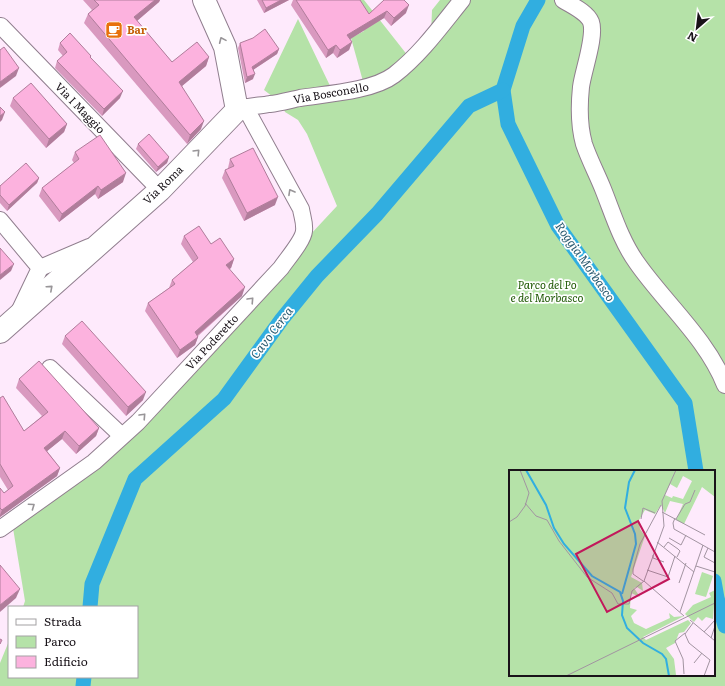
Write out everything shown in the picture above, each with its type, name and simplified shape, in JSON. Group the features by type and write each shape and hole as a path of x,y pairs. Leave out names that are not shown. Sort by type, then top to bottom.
{"street":[{"path":"204,0 225,47 241,109"},
{"name":"Via Bosconello","path":"241,109 297,98 363,88 380,83 394,76 420,50 462,0"},
{"path":"563,0 581,10 591,21 592,36 581,87 580,126 584,144 623,238 636,262 711,357 721,374 725,385"},
{"name":"Via I Maggio","path":"0,27 1,26 160,190"},
{"name":"Via Roma","path":"8,326 160,190 241,109"},
{"name":"Via Poderetto","path":"0,529 94,462 138,422 280,268 304,232 301,209 241,109"},
{"path":"0,220 40,268"},
{"path":"8,326 40,268 104,240"},
{"path":"50,368 122,436"}],"green space":[{"name":"Parco del Po e del Morbasco","path":"352,0 364,0 412,61 431,35 432,10 440,0 725,0 725,686 0,686 0,663 8,643 8,678 138,678 138,606 23,606 25,601 11,516 145,412 337,206 307,134 298,120 285,112 281,103 264,90 298,19 332,90 364,85 351,38 364,31"}],"building":[{"path":"94,0 155,0 134,17 172,62 197,42 209,57 179,82 204,121 190,135 88,14 99,5"},
{"path":"262,0 281,0 266,8"},
{"path":"296,0 360,0 369,14 384,0 404,0 409,5 394,18 387,11 347,35 352,42 340,50 336,45 328,50"},
{"path":"265,29 279,49 252,67 255,74 247,77 240,43 253,38"},
{"path":"70,33 91,56 90,57 123,91 104,109 57,61 67,52 60,43"},
{"path":"4,47 19,68 0,82 0,50"},
{"path":"31,83 67,124 49,139 13,98"},
{"path":"0,107 5,112 0,116"},
{"path":"149,134 169,157 158,167 138,144"},
{"path":"100,135 126,173 101,190 98,186 62,214 42,188 79,159 75,152"},
{"path":"253,148 278,197 247,213 225,170 234,166 230,159"},
{"path":"26,163 39,178 9,205 0,195 0,186"},
{"path":"199,226 211,244 220,238 234,259 226,265 245,287 195,332 198,337 180,350 148,303 175,284 172,280 198,258 184,236"},
{"path":"0,248 14,264 0,275"},
{"path":"82,321 146,392 128,407 65,336"},
{"path":"39,361 99,428 79,446 65,431 44,448 60,468 2,510 0,508 0,488 4,493 13,486 0,464 0,398 3,396 24,431 48,412 19,379"},
{"path":"0,565 20,589 0,605"}],"waterway":[{"name":"Roggia Morbasco","path":"538,0 523,26 503,90 508,124 558,226 685,403 696,470"},
{"name":"Cavo Cerca","path":"90,606 92,584 135,479 224,399 282,319 317,276 377,214 469,106 503,90"},
{"name":"Roggia Morbasco","path":"715,587 725,626"},
{"name":"Cavo Cerca","path":"83,686 84,678"}],"place":[{"name":"Bar","path":"114,30"}]}
